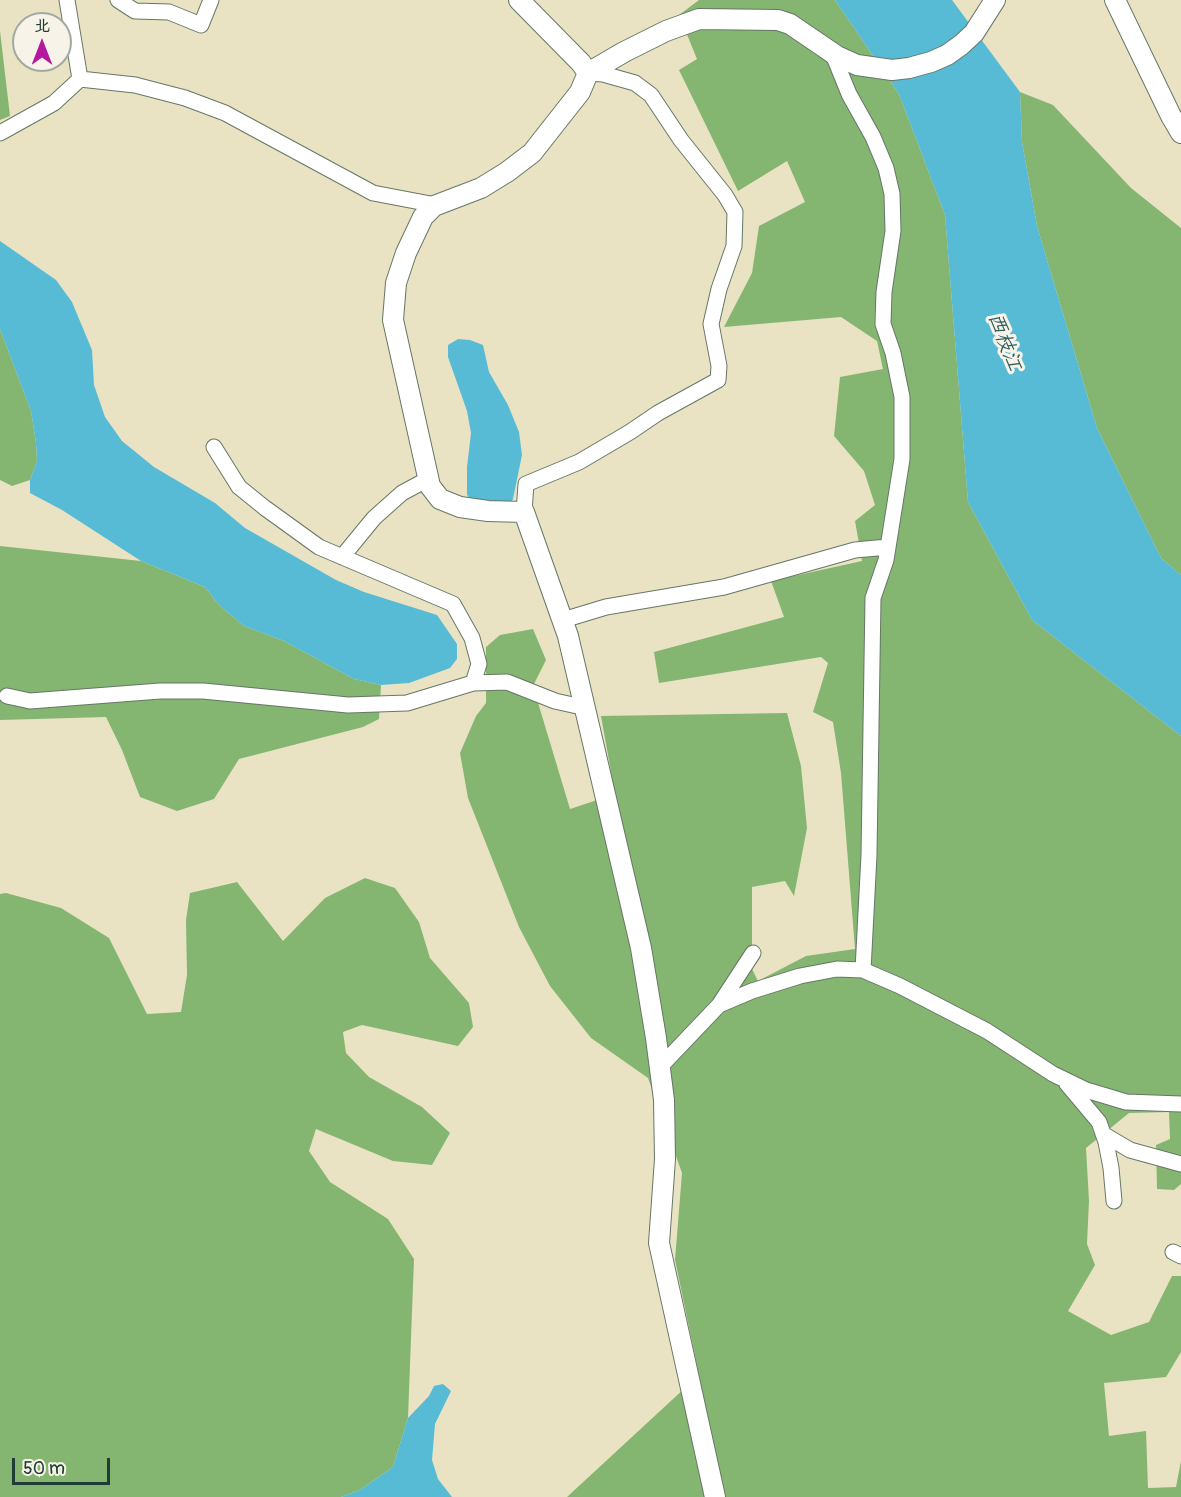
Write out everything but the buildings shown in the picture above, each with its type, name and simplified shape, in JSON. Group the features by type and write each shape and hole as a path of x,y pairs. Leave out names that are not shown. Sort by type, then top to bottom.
{"street":[{"path":"67,0 80,80"},
{"path":"118,0 135,10 169,12 201,25 212,0"},
{"path":"519,0 588,73"},
{"path":"1115,0 1181,133"},
{"path":"524,512 460,507 440,499 430,486 393,320 396,283 406,253 423,217 436,205 481,188 532,153 580,92 588,73 666,31 699,19 778,20 790,24 834,54 857,65 883,69 909,68 947,55 961,45 974,33 991,6"},
{"path":"834,54 849,94 873,137 886,168 892,194 893,231 884,292 883,324 893,353 902,397 902,459 886,560 873,598 869,855 863,970"},
{"path":"588,73 603,74 636,83 651,94 681,140 725,195 735,212 734,246 719,289 711,324 719,366 718,380 658,413 579,462 526,484 524,512 563,620 586,708 641,948 664,1100 665,1160 659,1243 715,1497"},
{"path":"0,133 54,103 80,80 135,85 185,98 225,113 373,194 436,205"},
{"path":"214,447 239,487 319,547 453,604 472,638 479,664 473,683"},
{"path":"342,557 374,518 402,493 429,479"},
{"path":"563,620 606,607 724,587 855,550 888,547"},
{"path":"6,696 30,701 160,691 203,691 348,705 407,704 473,683 507,682 555,701 586,708"},
{"path":"660,1067 719,1005 753,953"},
{"path":"719,1005 752,991 800,976 837,969 863,970 900,986 987,1031 1086,1090 1126,1102 1181,1104"},
{"path":"1061,1077 1099,1122 1111,1168 1114,1201"},
{"path":"1103,1134 1130,1150 1181,1164"}],"green space":[{"path":"699,0 835,0 899,94 945,215 968,502 1032,620 1181,736 1181,1184 1174,1190 1157,1189 1156,1145 1170,1139 1169,1112 1129,1113 1086,1148 1089,1201 1087,1244 1095,1265 1068,1311 1111,1335 1149,1322 1172,1276 1181,1276 1181,1352 1166,1377 1104,1383 1109,1436 1146,1431 1148,1488 1176,1487 1181,1461 1181,1497 567,1497 699,1375 675,1260 682,1173 648,1078 591,1038 550,986 519,927 468,798 460,753 476,716 486,703 486,647 500,635 533,629 546,660 533,686 570,809 615,794 601,716 787,713 801,766 807,828 794,896 785,881 752,887 752,969 758,981 806,956 855,949 841,773 833,722 813,712 828,663 821,657 659,683 654,652 784,617 771,581 862,561 855,521 875,505 864,471 834,436 840,377 883,369 877,341 841,317 724,327 752,273 759,226 805,202 787,161 738,191 679,70 697,59 679,15"},
{"path":"0,31 10,116 0,120"},
{"path":"1020,92 1053,105 1131,188 1181,228 1181,575 1161,558 1097,428 1037,226 1022,142"},
{"path":"0,329 31,411 36,443 37,461 30,480 12,486 0,480"},
{"path":"0,546 141,561 205,587 219,605 244,626 284,641 354,679 381,685 379,719 363,727 239,759 214,799 177,811 140,797 122,750 106,717 0,720"},
{"path":"365,878 395,888 419,922 430,958 469,1003 473,1027 458,1046 362,1025 343,1032 346,1053 369,1077 422,1107 450,1133 432,1165 393,1161 316,1129 309,1151 330,1182 388,1219 414,1259 408,1418 393,1467 360,1490 341,1497 0,1497 0,894 6,893 61,908 109,938 147,1014 181,1012 187,975 186,920 190,893 237,882 283,941 325,898"}],"water":[{"name":"西枝江","path":"835,0 952,0 1020,92 1022,142 1037,226 1097,428 1161,558 1181,575 1181,736 1032,620 968,502 945,215 899,94"},
{"path":"0,241 56,280 72,302 92,350 94,385 105,417 122,441 154,467 215,503 245,528 336,580 364,592 437,615 457,644 457,659 450,668 409,683 381,685 354,679 284,641 244,626 219,605 205,587 141,561 62,510 30,493 30,480 37,461 36,443 31,411 0,329"},
{"path":"458,339 470,340 483,345 489,372 508,405 519,432 522,455 513,499 509,506 470,502 467,494 471,433 467,411 448,357 448,345"},
{"path":"443,1384 451,1391 435,1424 432,1460 438,1479 452,1497 341,1497 360,1490 393,1467 408,1418 429,1396 434,1386"}]}
